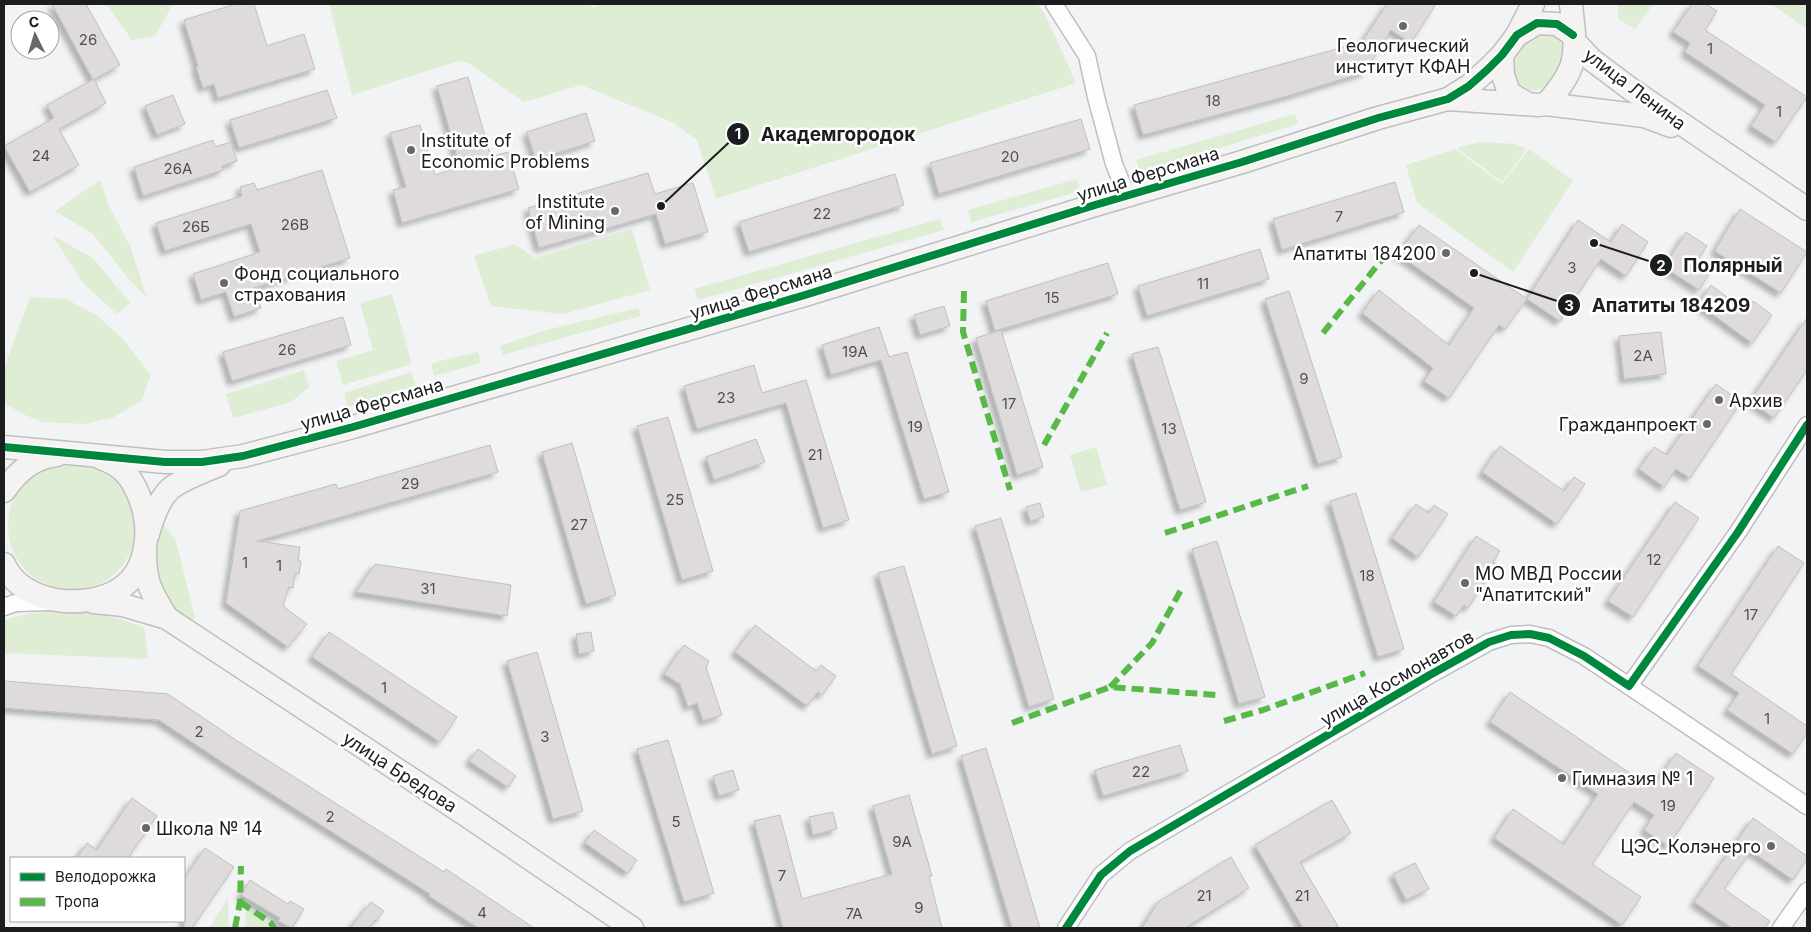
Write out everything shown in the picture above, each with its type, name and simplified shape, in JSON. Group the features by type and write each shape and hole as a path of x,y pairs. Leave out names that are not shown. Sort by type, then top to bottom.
{"street":[{"path":"1054,4 1087,56 1112,154 1127,196"},
{"path":"1533,4 1517,35 1502,56 1503,75 1509,93 1537,104 1567,78 1575,55 1571,4"},
{"path":"1517,35 1537,23 1556,24 1574,39"},
{"name":"улица Ленина","path":"1574,39 1592,60 1696,135 1807,209"},
{"name":"улица Ферсмана","path":"4,447 165,462 202,462 243,456 353,427 787,300 1242,162 1378,118 1448,99 1468,86 1502,56"},
{"name":"улица Ферсмана","path":"1448,99 1537,104"},
{"name":"улица Ленина","path":"1537,104 1644,116 1696,135"},
{"path":"1629,686 1738,532 1807,425"},
{"path":"4,491 12,479 35,461 54,456 80,454 115,463 127,474 135,486 146,514 145,571 150,590 167,618"},
{"name":"улица Ферсмана","path":"72,601 109,595 122,588 140,565 156,511 170,489 195,475 243,456"},
{"path":"4,564 16,583 42,598 123,605 167,618"},
{"path":"4,607 15,603 72,601"},
{"name":"улица Бредова","path":"167,618 466,815 632,928"},
{"name":"улица Космонавтов","path":"1066,928 1101,875 1130,851 1428,676 1489,642 1511,635 1530,634 1549,638 1584,656 1807,806"},
{"path":"1782,928 1807,891"}],"green space":[{"path":"106,4 173,4 155,36 132,40"},
{"path":"329,4 588,4 595,8 598,4 1037,4 1045,14 1076,83 716,199 697,140 672,122 581,85 524,102 468,63 458,61 352,95"},
{"path":"1618,4 1653,4 1635,29 1618,19"},
{"path":"1771,4 1807,4 1807,29"},
{"path":"1552,30 1567,45 1561,67 1551,81 1541,89 1531,91 1522,88 1516,82 1513,73 1515,62 1521,50 1530,37"},
{"path":"1295,114 1298,124 1140,172 1136,160"},
{"path":"1480,142 1515,144 1527,149 1502,182 1457,148"},
{"path":"1455,149 1502,184 1529,149 1573,181 1513,272 1417,203 1406,165"},
{"path":"1077,179 1080,191 971,222 968,210"},
{"path":"100,180 109,206 130,246 147,298 128,278 93,234 55,211"},
{"path":"940,219 944,230 698,300 694,289"},
{"path":"632,229 650,290 563,314 491,306 474,256 514,244 535,258"},
{"path":"53,236 93,258 130,303 117,314 83,283"},
{"path":"392,294 412,364 343,385 336,361 373,350 360,303"},
{"path":"30,297 66,299 96,315 123,339 151,375 141,401 114,417 85,424 43,422 23,414 4,403 4,368"},
{"path":"638,308 641,316 502,355 500,346 546,330"},
{"path":"478,352 481,363 434,376 431,364"},
{"path":"304,370 309,387 291,402 233,418 226,394"},
{"path":"411,372 416,386 348,407 344,393"},
{"path":"1096,447 1107,485 1081,492 1070,455"},
{"path":"72,462 96,467 117,481 131,502 136,526 131,550 117,571 96,585 72,590 48,585 27,571 13,550 8,526 13,502 27,481 48,467"},
{"path":"159,519 176,541 195,618 188,624 164,597 154,577 152,563"},
{"path":"85,610 144,627 148,659 4,653 4,620 30,613"},
{"path":"228,898 229,928 209,928"},
{"path":"246,907 271,923 274,928 245,928"}],"building":[{"path":"52,4 86,4 120,65 93,80 60,19 60,10 55,10"},
{"path":"236,4 254,4 267,46 304,34 315,69 218,98 214,84 203,88 184,20"},
{"path":"1387,4 1436,4 1411,43 1391,30 1365,72 1291,95 1143,135 1134,105 1362,42"},
{"path":"1692,4 1706,4 1717,11 1705,30 1807,97 1776,142 1751,126 1765,105 1685,52 1690,43 1673,32"},
{"name":"Institute of Economic Problems","path":"468,77 491,157 508,152 519,189 402,223 393,190 406,187 390,133 420,125 435,175 460,167 437,86"},
{"path":"94,79 106,103 59,129 79,165 30,192 4,146 54,118 47,105"},
{"path":"327,90 337,118 239,148 230,120"},
{"path":"173,95 185,124 157,135 145,106"},
{"path":"586,113 595,141 536,160 527,132"},
{"path":"1081,119 1090,149 939,194 930,163"},
{"path":"213,140 215,147 231,142 237,161 222,166 223,170 143,196 134,167"},
{"path":"322,170 350,258 254,288 261,308 234,317 226,292 201,300 193,274 260,252 251,224 165,251 156,223 242,196 240,187 254,183 257,190"},
{"name":"Institute of Mining","path":"648,173 655,194 693,183 708,232 665,244 656,214 539,248 528,208"},
{"path":"895,174 904,205 749,252 739,222"},
{"path":"1395,182 1404,212 1282,250 1273,219"},
{"path":"1740,209 1807,252 1781,293 1716,252 1716,248"},
{"path":"1578,220 1611,242 1622,224 1648,242 1626,276 1601,259 1560,321 1527,299"},
{"path":"1419,225 1527,299 1505,329 1499,325 1449,398 1424,381 1433,368 1362,313 1379,290 1449,345 1474,308 1398,254"},
{"path":"1686,232 1707,246 1697,261 1711,271 1699,290 1664,267"},
{"path":"1260,249 1269,279 1147,316 1138,286"},
{"path":"1108,263 1118,294 995,331 986,301"},
{"path":"1711,285 1746,311 1753,301 1772,315 1752,343 1698,304"},
{"path":"1289,291 1342,457 1318,464 1265,299"},
{"path":"944,306 950,326 920,335 914,315"},
{"path":"343,317 351,345 232,381 223,352"},
{"path":"1807,318 1807,370 1774,418 1750,401"},
{"path":"879,327 889,357 907,352 949,492 924,499 881,360 831,375 822,345"},
{"path":"1001,330 1043,467 1017,475 976,338"},
{"path":"1661,332 1666,374 1624,379 1619,336"},
{"path":"1158,347 1206,502 1180,510 1132,354"},
{"path":"754,365 762,393 806,380 849,520 823,528 786,403 697,429 684,386"},
{"name":"Гражданпроект","path":"1716,384 1741,402 1690,478 1676,469 1664,487 1639,469 1654,447 1667,455"},
{"path":"668,417 713,571 682,580 637,426"},
{"path":"756,439 765,462 714,480 706,457"},
{"path":"572,443 616,595 586,604 542,452"},
{"path":"490,445 498,472 257,541 300,547 298,561 301,561 299,574 295,573 293,588 289,587 283,606 307,624 288,647 226,603 240,511 336,484 338,489"},
{"name":"МО МВД России \"Апатитский\"","path":"1500,446 1564,491 1574,477 1585,484 1557,524 1482,472"},
{"path":"1356,493 1404,649 1378,657 1330,501"},
{"path":"1675,502 1699,518 1633,617 1608,601"},
{"path":"1040,503 1044,517 1030,521 1026,507"},
{"path":"1416,504 1429,513 1434,505 1448,514 1418,557 1392,538"},
{"path":"1001,518 1054,699 1029,707 975,526"},
{"name":"МО МВД России \"Апатитский\"","path":"1476,536 1500,551 1493,562 1496,564 1468,608 1464,605 1456,616 1434,602"},
{"path":"1217,541 1265,697 1239,704 1192,549"},
{"path":"1778,546 1804,563 1731,674 1807,726 1807,733 1793,754 1727,710 1739,693 1698,666"},
{"path":"375,564 511,585 507,616 356,592"},
{"path":"904,566 957,746 932,754 878,573"},
{"path":"755,625 816,671 821,665 836,676 822,695 818,692 807,706 735,652"},
{"path":"329,632 457,717 440,742 312,657"},
{"path":"591,632 594,651 579,654 576,634"},
{"path":"684,645 709,661 706,667 722,715 703,721 697,703 688,707 680,684 664,674"},
{"path":"537,652 583,811 553,819 507,661"},
{"path":"4,681 168,694 239,742 444,872 446,869 534,928 478,928 429,896 430,894 234,770 159,720 4,708"},
{"path":"1510,692 1652,788 1676,753 1714,778 1668,846 1644,830 1654,815 1634,802 1592,864 1641,897 1622,925 1494,838 1513,809 1564,844 1598,794 1490,722"},
{"path":"668,740 714,893 684,902 637,749"},
{"path":"1180,745 1188,771 1103,796 1095,770"},
{"path":"986,748 1040,928 1012,928 961,756"},
{"path":"478,749 516,776 508,787 469,761"},
{"path":"733,770 739,790 719,796 713,776"},
{"path":"909,795 932,876 929,876 942,928 783,928 754,821 780,815 802,899 892,874 873,806"},
{"path":"132,798 157,816 129,857 78,857 87,843 97,850"},
{"path":"1332,800 1351,833 1300,862 1339,928 1303,928 1255,845"},
{"path":"833,812 837,829 813,835 809,817"},
{"path":"1753,818 1807,856 1807,859 1793,880 1751,851 1724,889 1770,921 1765,928 1732,928 1694,902"},
{"path":"594,830 637,860 628,873 585,843"},
{"path":"205,848 234,867 192,928 184,928 185,878"},
{"path":"1231,857 1249,888 1185,928 1142,928 1158,902"},
{"path":"1415,863 1429,889 1406,900 1393,874"},
{"path":"250,880 288,904 290,901 304,909 292,928 278,921 280,918 241,895"},
{"path":"371,902 384,911 376,921 369,928 350,928"}],"marked path":[{"path":"1323,333 1388,252"},
{"path":"964,291 963,332 1010,490"},
{"path":"1044,445 1107,333"},
{"path":"1165,533 1308,486"},
{"path":"1110,687 1152,643 1182,588"},
{"path":"1224,721 1263,710 1365,673"},
{"path":"1012,723 1110,687 1216,695"},
{"path":"235,928 240,902 241,866"},
{"path":"240,902 271,923 274,928"}],"cycle path":[{"path":"4,447 165,462 202,462 243,456 353,427 805,295 1095,205 1242,162 1378,118 1448,99 1469,86 1487,70 1502,55 1517,35 1537,23 1557,24 1573,35"},
{"path":"1066,928 1101,875 1130,851 1489,642 1511,635 1530,634 1549,638 1584,656 1629,686 1738,532 1807,425"}],"place":[{"name":"Геологический институт КФАН","path":"1403,26"},
{"name":"Institute of Economic Problems","path":"411,150"},
{"name":"Академгородок","path":"661,206"},
{"name":"Institute of Mining","path":"615,211"},
{"name":"Полярный","path":"1594,243"},
{"name":"Апатиты 184200","path":"1446,253"},
{"name":"Апатиты 184209","path":"1474,273"},
{"name":"Фонд социального страхования","path":"224,283"},
{"name":"Архив","path":"1719,400"},
{"name":"Гражданпроект","path":"1707,424"},
{"name":"МО МВД России \"Апатитский\"","path":"1465,583"},
{"name":"Гимназия № 1","path":"1562,778"},
{"name":"Школа № 14","path":"146,828"},
{"name":"ЦЭС_Колэнерго","path":"1771,846"}]}
